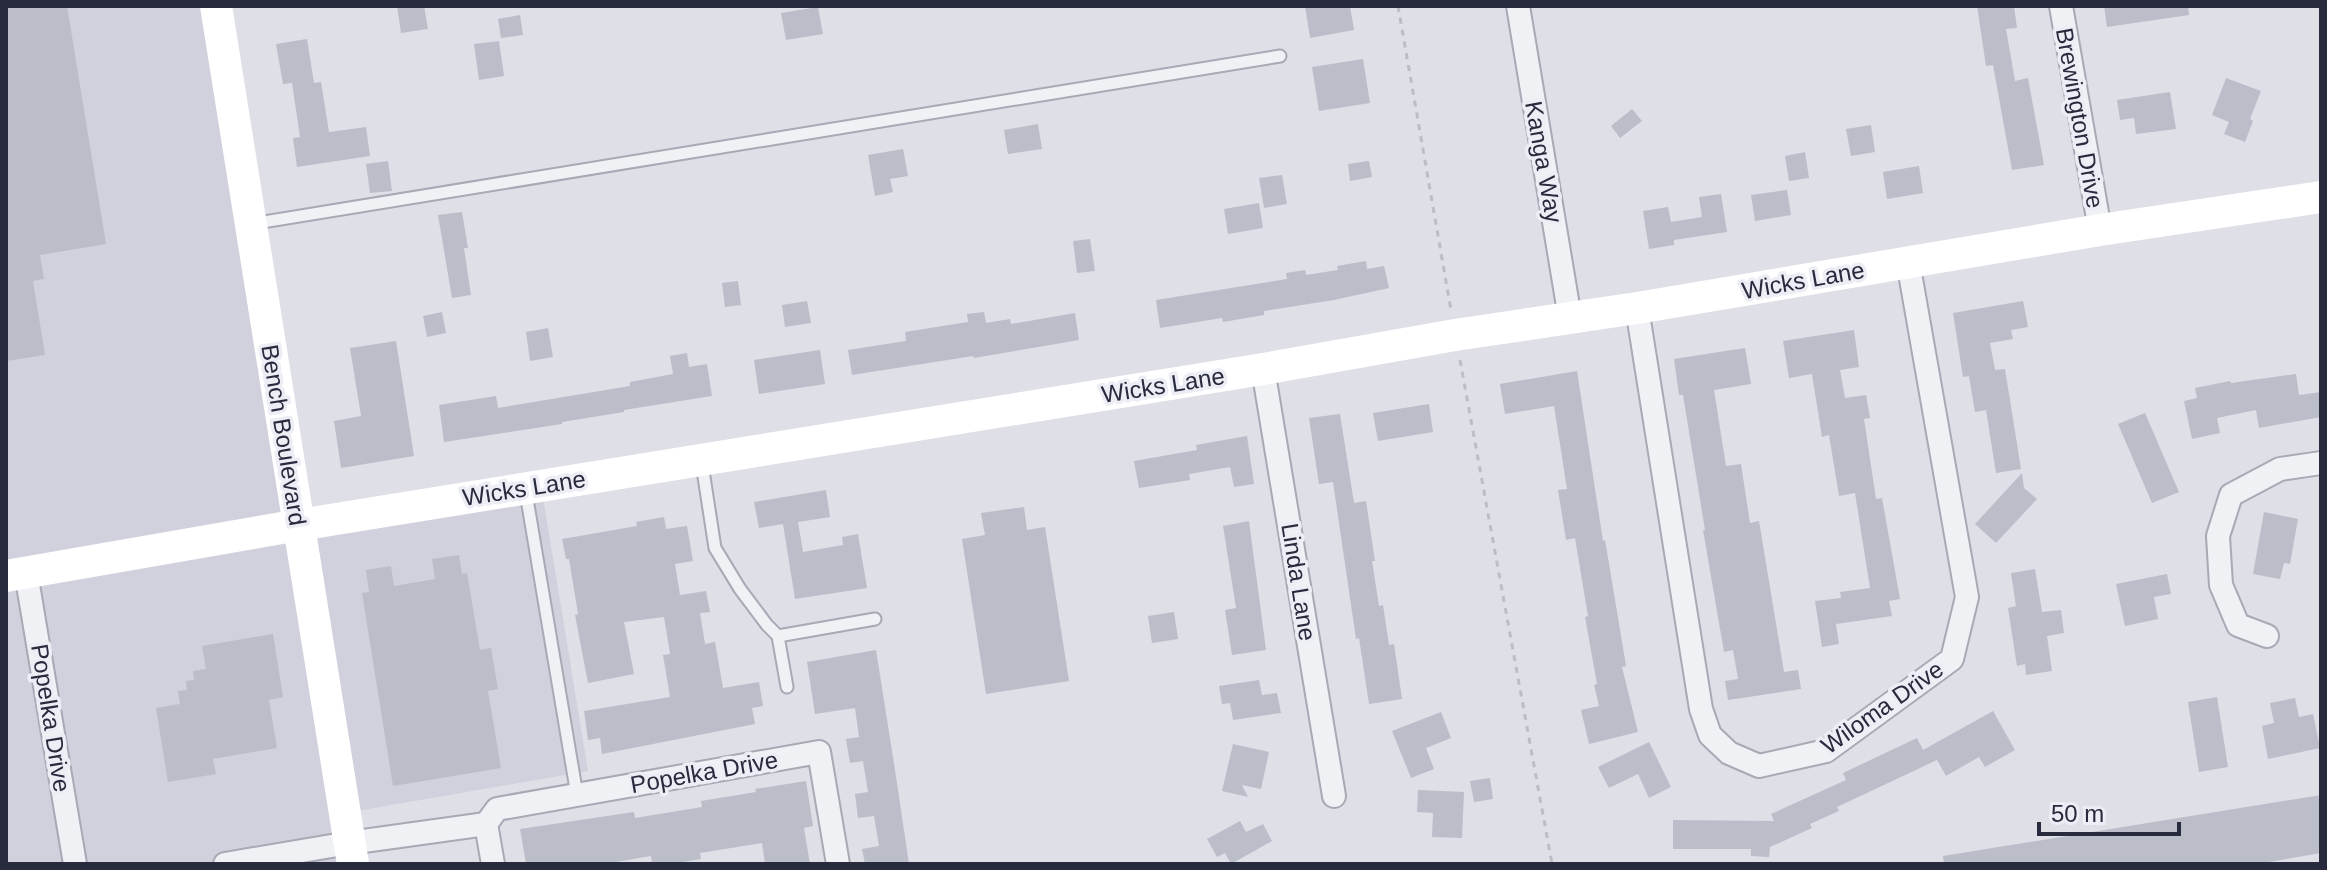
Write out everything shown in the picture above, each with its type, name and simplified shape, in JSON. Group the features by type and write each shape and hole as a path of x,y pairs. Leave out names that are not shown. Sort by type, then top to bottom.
{"street":[{"name":"Bench Boulevard","path":"216,6 351,854"},
{"name":"Kanga Way","path":"1518,6 1570,318"},
{"name":"Brewington Drive","path":"2061,6 2100,230"},
{"name":"Wicks Lane","path":"16,574 1455,335 2321,197"},
{"name":"Wiloma Drive","path":"1637,308 1701,709 1710,735 1729,753 1759,766 1826,751 1952,659 1967,597 1908,262"},
{"name":"Linda Lane","path":"1263,369 1334,796"},
{"path":"2267,636 2238,625 2221,585 2218,536 2231,495 2280,469 2321,463"},
{"name":"Popelka Drive","path":"16,574 75,864"},
{"name":"Popelka Drive","path":"225,864 351,854 486,824 497,809 819,752 838,864"},
{"path":"486,824 493,864"}],"lane":[{"path":"251,224 1280,56"},
{"path":"701,460 715,548 740,589 778,636 787,687"},
{"path":"525,488 577,795"},
{"path":"778,636 875,619"}],"path":[{"path":"1398,6 1552,864"}],"shaded area":[{"path":"6,6 213,6 299,524 541,485 588,771 345,813 353,864 6,864"}],"building":[{"path":"6,6 67,6 106,244 40,255 44,279 33,281 45,355 6,361"},
{"path":"397,6 424,6 428,29 401,33"},
{"path":"1305,6 1350,6 1354,30 1310,38"},
{"path":"1977,6 2014,6 2017,28 2006,29 2015,81 2028,78 2044,165 2012,170 1993,65 1986,66"},
{"path":"2104,6 2188,6 2189,15 2107,27"},
{"path":"818,7 823,34 786,40 781,13"},
{"path":"520,15 523,35 501,38 498,19"},
{"path":"307,39 314,83 321,82 329,132 366,127 370,156 297,167 293,138 300,137 292,83 283,84 276,44"},
{"path":"499,41 504,76 479,80 474,44"},
{"path":"1363,59 1370,103 1319,111 1312,67"},
{"path":"2226,78 2261,91 2245,142 2224,134 2229,122 2212,115"},
{"path":"2170,92 2176,129 2136,134 2134,118 2120,120 2117,100"},
{"path":"1632,109 1642,121 1620,138 1611,126"},
{"path":"1038,124 1042,149 1008,154 1004,130"},
{"path":"1871,125 1875,152 1851,156 1846,129"},
{"path":"903,149 908,176 890,179 893,192 875,196 868,155"},
{"path":"1805,152 1809,178 1789,181 1785,156"},
{"path":"388,161 392,191 370,193 366,164"},
{"path":"1369,161 1372,177 1350,181 1348,164"},
{"path":"1919,166 1923,193 1887,199 1883,172"},
{"path":"1282,175 1287,204 1264,208 1259,178"},
{"path":"1787,190 1791,215 1755,221 1751,195"},
{"path":"1721,194 1727,232 1674,240 1674,245 1649,249 1643,211 1668,207 1671,222 1702,217 1699,197"},
{"path":"1259,203 1263,228 1228,234 1224,209"},
{"path":"462,212 471,295 452,298 438,215"},
{"path":"1090,239 1095,271 1077,273 1073,241"},
{"path":"1366,261 1367,269 1384,266 1389,288 1264,311 1264,315 1160,328 1156,300 1287,279 1286,273 1305,270 1306,275 1338,270 1337,266"},
{"path":"738,281 741,305 725,307 722,283"},
{"path":"807,301 811,323 785,327 782,305"},
{"path":"2023,301 2028,327 2011,330 2013,339 1990,343 1995,370 2005,369 2021,469 1996,473 1986,410 1975,412 1969,376 1963,377 1953,313"},
{"path":"442,312 446,333 427,337 423,316"},
{"path":"984,312 986,323 1010,319 1011,324 1075,313 1079,340 852,375 848,350 906,341 905,332 968,322 967,314"},
{"path":"548,328 553,357 530,361 526,332"},
{"path":"1854,330 1859,367 1840,370 1845,398 1866,395 1870,418 1864,419 1876,499 1882,498 1900,599 1889,601 1892,616 1836,624 1839,644 1822,647 1815,601 1841,598 1840,592 1870,588 1855,493 1839,496 1829,435 1822,437 1812,374 1789,378 1783,341"},
{"path":"396,341 414,456 341,468 334,421 361,416 350,348"},
{"path":"1745,348 1751,384 1714,390 1726,466 1741,464 1750,523 1759,521 1784,672 1798,670 1801,689 1728,700 1725,681 1738,679 1733,650 1724,652 1683,395 1679,395 1674,359"},
{"path":"820,350 825,384 759,394 754,360"},
{"path":"687,353 689,367 707,364 712,396 444,442 439,405 496,396 498,408 630,386 630,382 673,374 670,356"},
{"path":"1577,371 1626,666 1622,667 1638,732 1589,744 1581,710 1599,706 1594,685 1597,684 1575,538 1566,540 1558,490 1567,489 1554,406 1505,414 1500,384"},
{"path":"2296,374 2299,395 2321,392 2321,417 2259,428 2256,410 2217,418 2220,433 2192,439 2184,401 2197,398 2195,388"},
{"path":"1429,404 1433,432 1378,441 1373,413"},
{"path":"2145,413 2179,492 2152,503 2118,424"},
{"path":"1340,414 1354,503 1366,501 1379,606 1383,605 1389,645 1394,644 1402,699 1369,704 1359,638 1356,639 1333,482 1319,484 1309,418"},
{"path":"1247,436 1254,484 1234,487 1230,467 1189,474 1190,480 1139,488 1134,461 1197,450 1196,445"},
{"path":"2022,473 2024,488 2037,499 1996,543 1975,524"},
{"path":"826,490 830,517 798,522 803,552 843,545 842,537 858,534 867,588 795,599 783,524 759,528 754,502"},
{"path":"1024,507 1027,530 1045,527 1069,681 986,694 962,539 985,535 981,513"},
{"path":"2264,512 2298,519 2290,564 2284,563 2280,579 2253,574"},
{"path":"664,517 666,529 687,526 693,561 675,564 680,595 706,591 710,612 700,613 705,644 715,642 723,688 759,682 763,706 752,708 755,724 602,754 600,738 588,740 584,711 670,697 663,655 670,654 664,617 624,622 634,674 588,683 575,615 578,614 569,559 566,559 562,539 637,526 636,522"},
{"path":"1249,521 1266,650 1232,655 1225,610 1236,608 1223,526"},
{"path":"459,555 462,574 467,573 480,650 491,648 498,689 488,691 501,768 393,786 362,593 369,592 366,570 391,566 394,586 435,579 432,559"},
{"path":"2035,569 2042,612 2061,610 2064,633 2047,636 2052,671 2026,675 2025,664 2017,666 2008,608 2016,606 2011,573"},
{"path":"2167,574 2171,594 2154,597 2158,619 2125,626 2116,584"},
{"path":"1174,612 1178,639 1152,643 1148,616"},
{"path":"273,634 283,697 269,700 277,748 213,759 216,774 168,782 156,708 180,704 178,691 187,690 186,681 194,680 193,671 206,669 202,646"},
{"path":"876,650 909,864 865,864 862,849 879,846 874,816 858,818 855,794 868,792 863,761 850,763 846,739 859,737 855,708 815,714 807,662"},
{"path":"1259,680 1262,695 1277,693 1281,713 1233,720 1230,703 1222,704 1219,686"},
{"path":"2217,697 2228,767 2199,772 2188,702"},
{"path":"2295,698 2299,717 2313,714 2320,748 2268,759 2262,726 2274,723 2270,703"},
{"path":"1993,711 2015,750 1985,767 1979,757 1946,776 1937,760 1837,807 1839,811 1810,824 1812,828 1770,847 1769,857 1751,856 1751,849 1673,849 1673,820 1774,821 1771,814 1846,780 1843,773 1917,738 1923,750"},
{"path":"1441,712 1451,738 1426,748 1434,769 1411,778 1392,731"},
{"path":"1649,742 1671,787 1649,798 1638,774 1609,788 1598,767"},
{"path":"1233,744 1269,752 1261,789 1242,785 1248,797 1222,791"},
{"path":"1490,778 1493,799 1474,802 1470,781"},
{"path":"806,781 813,826 804,828 810,864 765,864 762,843 700,853 701,859 671,864 652,864 651,856 604,864 526,864 520,829 634,812 635,818 702,807 701,801"},
{"path":"1418,790 1464,792 1462,838 1432,837 1433,813 1417,812"},
{"path":"2321,795 2321,853 2257,864 1944,864 1943,856"},
{"path":"1240,821 1246,832 1263,824 1272,841 1231,864 1225,853 1217,857 1207,839"}]}
